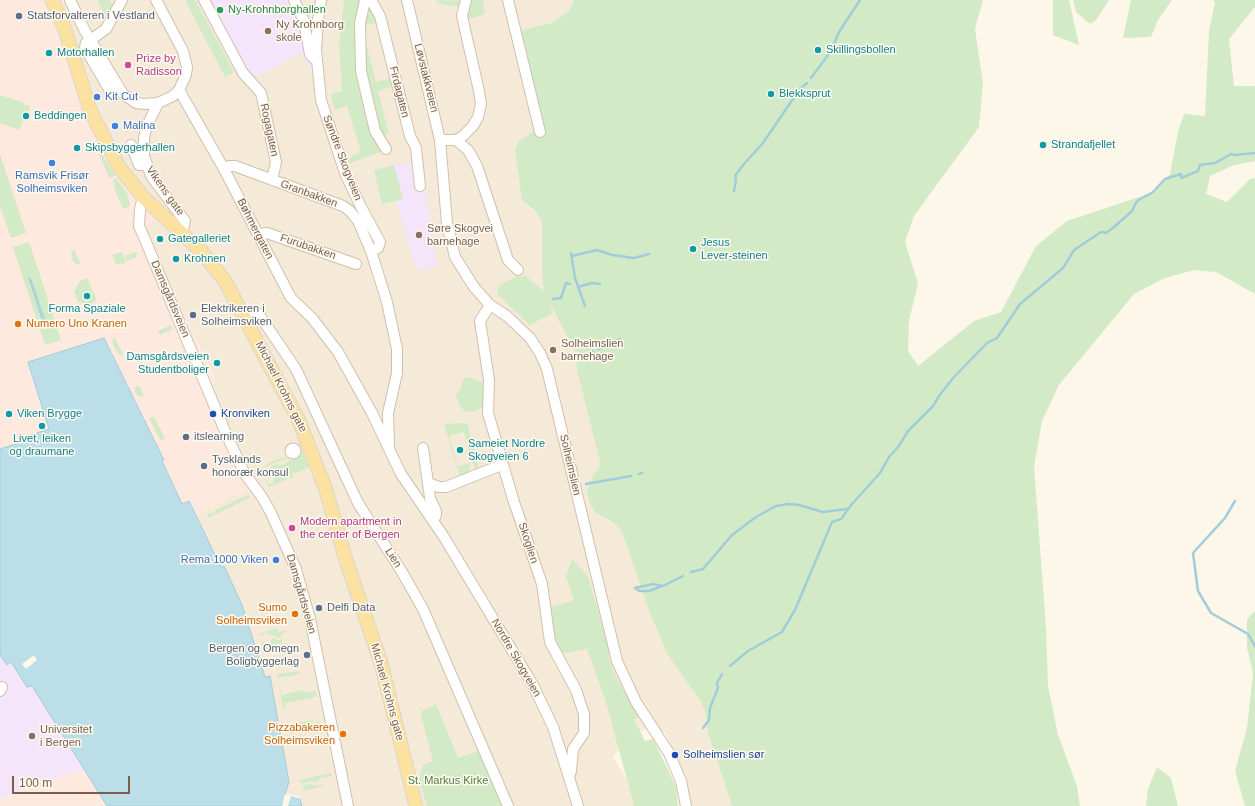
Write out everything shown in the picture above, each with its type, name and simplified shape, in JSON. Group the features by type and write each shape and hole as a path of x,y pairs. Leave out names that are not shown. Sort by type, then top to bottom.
{"main road":[{"path":"41,0 59,14"},
{"name":"Michael Krohns gate","path":"52,0 64,26 82,87 96,123 120,167 143,197 201,251 225,281 288,398 319,469 349,570 381,663 416,806"}],"street":[{"path":"70,0 91,40 123,94 136,103 145,104 158,103 170,98 179,90 186,75 186,61 182,50 156,0"},
{"path":"113,96 85,48 86,43 106,29 122,0"},
{"name":"Rogagaten","path":"204,0 242,73 261,93 276,162 272,180"},
{"path":"294,0 304,21 310,54 316,61"},
{"name":"Søndre Skogveien","path":"321,0 318,20 316,61 321,100 334,142 352,189 380,242 378,248 371,251"},
{"path":"365,0 360,24 361,71 376,131 386,148"},
{"name":"Firdagaten","path":"371,0 380,16 410,136 416,148 420,186"},
{"name":"Løvstakkveien","path":"407,0 440,140"},
{"path":"440,140 456,140 473,126 478,116 480,104 463,27 462,16 466,0"},
{"path":"508,0 540,132"},
{"name":"Bøhmergaten","path":"179,90 224,169 291,298 312,318 338,352 389,447"},
{"name":"Vikens gate","path":"158,103 150,117 144,138 146,165 155,182 185,221 182,234"},
{"name":"Solheimslien","path":"440,140 445,207 450,241 455,257 474,287 490,305 524,331 540,353 547,368 617,661 636,702 672,758 681,781 686,806"},
{"path":"456,140 468,150 477,166 508,260 518,270"},
{"path":"131,145 139,165 146,165"},
{"name":"Granbakken","path":"224,169 229,166 235,166 349,209 358,221 371,251"},
{"name":"Damsgårdsveien","path":"143,197 139,221 143,235 227,436 245,474 262,497 270,511 296,569 310,619 348,806"},
{"name":"Furubakken","path":"259,234 267,233 356,264"},
{"path":"371,251 387,302 397,349 396,373 388,412 389,447"},
{"name":"Skoglien","path":"490,305 480,321 489,380 488,413 513,499 542,584 550,642 576,690 584,714 584,733 573,749 572,771 568,776"},
{"name":"Lien","path":"244,316 254,311 258,313 296,369 351,490 373,529 402,572 423,609 508,806"},
{"name":"Nordre Skogveien","path":"389,447 408,486 434,519 533,685 553,727 578,806"},
{"name":"Nordre Skogveien","path":"423,448 430,498 436,511 434,519"},
{"path":"428,483 439,487 446,487 499,466"}],"shaded area":[{"path":"0,0 46,0 89,106 157,211 146,234 213,374 215,395 254,486 196,514 189,501 182,505 162,461 164,460 104,338 28,362 49,429 28,436 29,440 0,449"},
{"path":"46,0 574,0 570,10 554,22 518,31 528,56 531,86 539,122 525,204 537,213 542,221 542,278 545,292 575,351 577,370 600,462 599,467 590,480 605,519 618,526 622,532 649,611 667,654 701,702 705,712 708,735 732,806 692,806 682,769 666,733 652,726 629,736 613,757 628,782 635,806 302,806 300,799 285,794 289,782 270,676 265,677 242,605 224,566 222,567 196,514 253,486 215,395 213,374 146,234 89,106"},
{"name":"Ny Krohnborg skole","path":"210,0 297,0 306,19 314,77 301,53 252,79"},
{"name":"Søre Skogvei barnehage","path":"422,162 437,267 416,270 396,201 382,204 374,170 394,165"},
{"name":"Universitet i Bergen","path":"0,655 6,664 11,662 32,685 84,770 67,774 0,799"},
{"path":"84,770 107,806 0,806 0,799 67,774"}],"green space":[{"path":"97,0 110,0 114,7 107,18"},
{"path":"185,0 195,0 234,72 225,77"},
{"path":"344,0 362,0 357,44 383,151 348,164 350,157 361,152 347,106 335,110 330,94 342,91 339,46"},
{"path":"436,0 462,0 459,7 438,3"},
{"path":"469,0 483,0 485,14 466,20"},
{"path":"574,0 983,0 975,29 983,84 979,127 914,216 905,242 918,283 909,321 908,351 918,366 974,321 1001,312 1036,246 1067,221 1154,192 1170,174 1178,132 1184,114 1205,116 1209,31 1215,2 1213,0 1255,0 1255,7 1229,39 1234,86 1255,86 1255,161 1234,165 1210,176 1206,194 1227,202 1250,179 1255,178 1255,294 1216,272 1194,270 1165,278 1134,294 1059,385 1042,421 1034,466 1046,628 1048,686 1058,735 1077,786 1080,806 732,806 708,734 705,712 701,702 667,654 649,611 622,532 618,526 595,512 590,503 587,492 590,480 599,467 600,462 577,370 575,351 551,305 553,313 530,325 497,294 499,286 515,277 526,276 544,291 542,278 542,221 537,213 522,200 515,150 518,142 535,130 528,56 518,31 554,22 570,10"},
{"path":"1053,0 1069,0 1079,45 1053,35"},
{"path":"1073,0 1109,0 1096,20 1090,24 1076,12"},
{"path":"1131,0 1172,0 1158,20 1151,37 1123,38"},
{"path":"368,3 379,23 363,25"},
{"path":"362,28 376,82 393,78 395,86 378,91 388,131 387,135 380,136 365,80"},
{"path":"0,95 25,103 24,106 31,106 19,130 0,123"},
{"path":"98,152 101,153 115,175 110,179"},
{"path":"0,154 26,233 11,238 0,206"},
{"path":"394,165 403,199 382,204 374,170"},
{"path":"116,178 127,193 129,200 130,206 123,209 114,188 113,180"},
{"path":"29,242 61,340 45,345 13,247"},
{"path":"74,249 81,265 76,264 72,260 71,254"},
{"path":"122,252 126,262 119,265 117,263 117,266 112,255"},
{"path":"136,252 137,257 127,261 125,256"},
{"path":"87,278 97,300 89,305 78,302 74,292 79,282"},
{"path":"171,325 173,329 160,335 158,331"},
{"path":"114,336 124,356 118,354 116,351 112,342"},
{"path":"467,377 486,384 484,407 472,412 465,411 461,408 455,395 460,390 464,378"},
{"path":"139,385 144,396 142,397 138,396 135,392 135,388"},
{"path":"154,417 165,438 161,441 149,418"},
{"path":"467,423 479,469 475,469 464,432 449,436 458,466 470,464 469,472 460,476 444,424"},
{"path":"300,444 300,446 296,448 298,452 296,453 294,449 290,450 292,454 289,456 290,458 274,463 256,472 255,471 266,466 266,464 281,458 288,458 285,451"},
{"path":"301,448 309,467 295,474 293,472 292,474 294,477 291,478 290,476 285,481 284,479 282,482 269,487 261,473 269,484 273,484 274,480 270,468 275,464 282,465 299,454 302,456 299,449"},
{"path":"249,494 249,498 208,518 207,513 214,514 216,510"},
{"path":"572,559 588,576 609,649 609,659 617,679 639,717 634,719 645,741 653,739 676,786 678,806 634,806 606,702 587,649 568,653 559,651 548,608 574,600 566,577"},
{"path":"1255,611 1255,806 1245,806 1235,771 1247,728 1253,673 1247,648 1247,619"},
{"path":"277,628 278,632 286,630 279,638 265,632 262,636 258,634"},
{"path":"273,638 278,640 282,639 282,643 262,647 262,641 269,645"},
{"path":"300,671 300,674 277,678 277,674"},
{"path":"279,682 282,695 303,690 304,693 316,691 317,696 284,703 285,709 283,709"},
{"name":"St. Markus Kirke","path":"436,704 458,758 481,750 503,806 427,806 419,781 423,765 433,761 420,712"},
{"path":"309,720 314,722 321,720 313,723 286,728 286,726"},
{"path":"320,722 322,728 291,734 290,729"},
{"path":"1157,767 1171,778 1178,806 1146,806 1148,789"},
{"path":"331,773 332,776 321,778 317,782 311,781 303,784 300,781 295,781"},
{"path":"309,784 316,786 322,784 323,786 303,791 303,786"}],"water":[{"path":"29,278 46,324 44,325"},
{"path":"104,338 164,460 162,461 182,504 189,501 221,567 224,566 242,605 265,677 270,676 289,782 285,794 300,799 302,806 107,806 32,686 27,687 11,662 7,665 0,655 0,449 29,440 28,436 49,429 28,362"}],"pier":[{"path":"34,655 37,660 26,669 22,664"},
{"path":"285,794 299,796 300,799 291,796 288,806 282,806"}],"waterway":[{"path":"811,78 831,51 839,32 860,0"},
{"path":"734,191 736,181 735,176 763,143 799,90 807,83"},
{"path":"730,666 748,651 782,632 795,610 832,522 841,519 852,504 880,473 889,457 899,446 908,431 933,406 954,377 987,343 997,338 1020,304 1063,268 1074,250 1101,232 1106,233 1114,227 1132,211 1137,201 1153,192 1165,179 1181,174 1181,178 1198,171 1200,165 1215,163 1231,154 1255,153"},
{"path":"572,256 597,250 612,255 634,258 649,254"},
{"path":"571,253 575,278 585,306"},
{"path":"553,299 561,298 566,283 570,284"},
{"path":"578,287 592,283 600,284"},
{"path":"598,349 608,346 610,343 620,339"},
{"path":"588,354 593,351"},
{"path":"586,484 631,476"},
{"path":"1235,501 1225,518 1193,553 1198,591 1211,613 1248,634 1255,646"},
{"path":"691,572 703,569 732,535 756,517 776,506 789,504 799,505 823,512 847,509"},
{"path":"635,588 653,584 663,586 683,576"},
{"path":"636,588 639,591 649,591 662,586"},
{"path":"703,728 709,720 710,708 718,688 717,683 722,674"}],"place":[{"name":"Ny-Krohnborghallen","path":"220,10"},
{"name":"Statsforvalteren i Vestland","path":"19,16"},
{"name":"Ny Krohnborg skole","path":"268,31"},
{"name":"Skillingsbollen","path":"818,50"},
{"name":"Motorhallen","path":"49,53"},
{"name":"Prize by Radisson","path":"128,65"},
{"name":"Blekksprut","path":"771,94"},
{"name":"Kit Cut","path":"97,97"},
{"name":"Beddingen","path":"26,116"},
{"name":"Malina","path":"115,126"},
{"name":"Strandafjellet","path":"1043,145"},
{"name":"Skipsbyggerhallen","path":"77,148"},
{"name":"Ramsvik Frisør Solheimsviken","path":"52,163"},
{"name":"Søre Skogvei barnehage","path":"419,235"},
{"name":"Gategalleriet","path":"160,239"},
{"name":"Jesus Lever-steinen","path":"693,249"},
{"name":"Krohnen","path":"176,259"},
{"name":"Forma Spaziale","path":"87,296"},
{"name":"Elektrikeren i Solheimsviken","path":"193,315"},
{"name":"Numero Uno Kranen","path":"18,324"},
{"name":"Solheimslien barnehage","path":"553,350"},
{"name":"Damsgårdsveien Studentboliger","path":"217,363"},
{"name":"Viken Brygge","path":"9,414"},
{"name":"Kronviken","path":"213,414"},
{"name":"Livet, leiken og draumane","path":"42,426"},
{"name":"itslearning","path":"186,437"},
{"name":"Sameiet Nordre Skogveien 6","path":"460,450"},
{"name":"Tysklands honorær konsul","path":"204,466"},
{"name":"Modern apartment in the center of Bergen","path":"292,528"},
{"name":"Rema 1000 Viken","path":"276,560"},
{"name":"Delfi Data","path":"319,608"},
{"name":"Sumo Solheimsviken","path":"295,614"},
{"name":"Bergen og Omegn Boligbyggerlag","path":"307,655"},
{"name":"Pizzabakeren Solheimsviken","path":"343,734"},
{"name":"Universitet i Bergen","path":"32,736"},
{"name":"Solheimslien sør","path":"675,755"}]}
